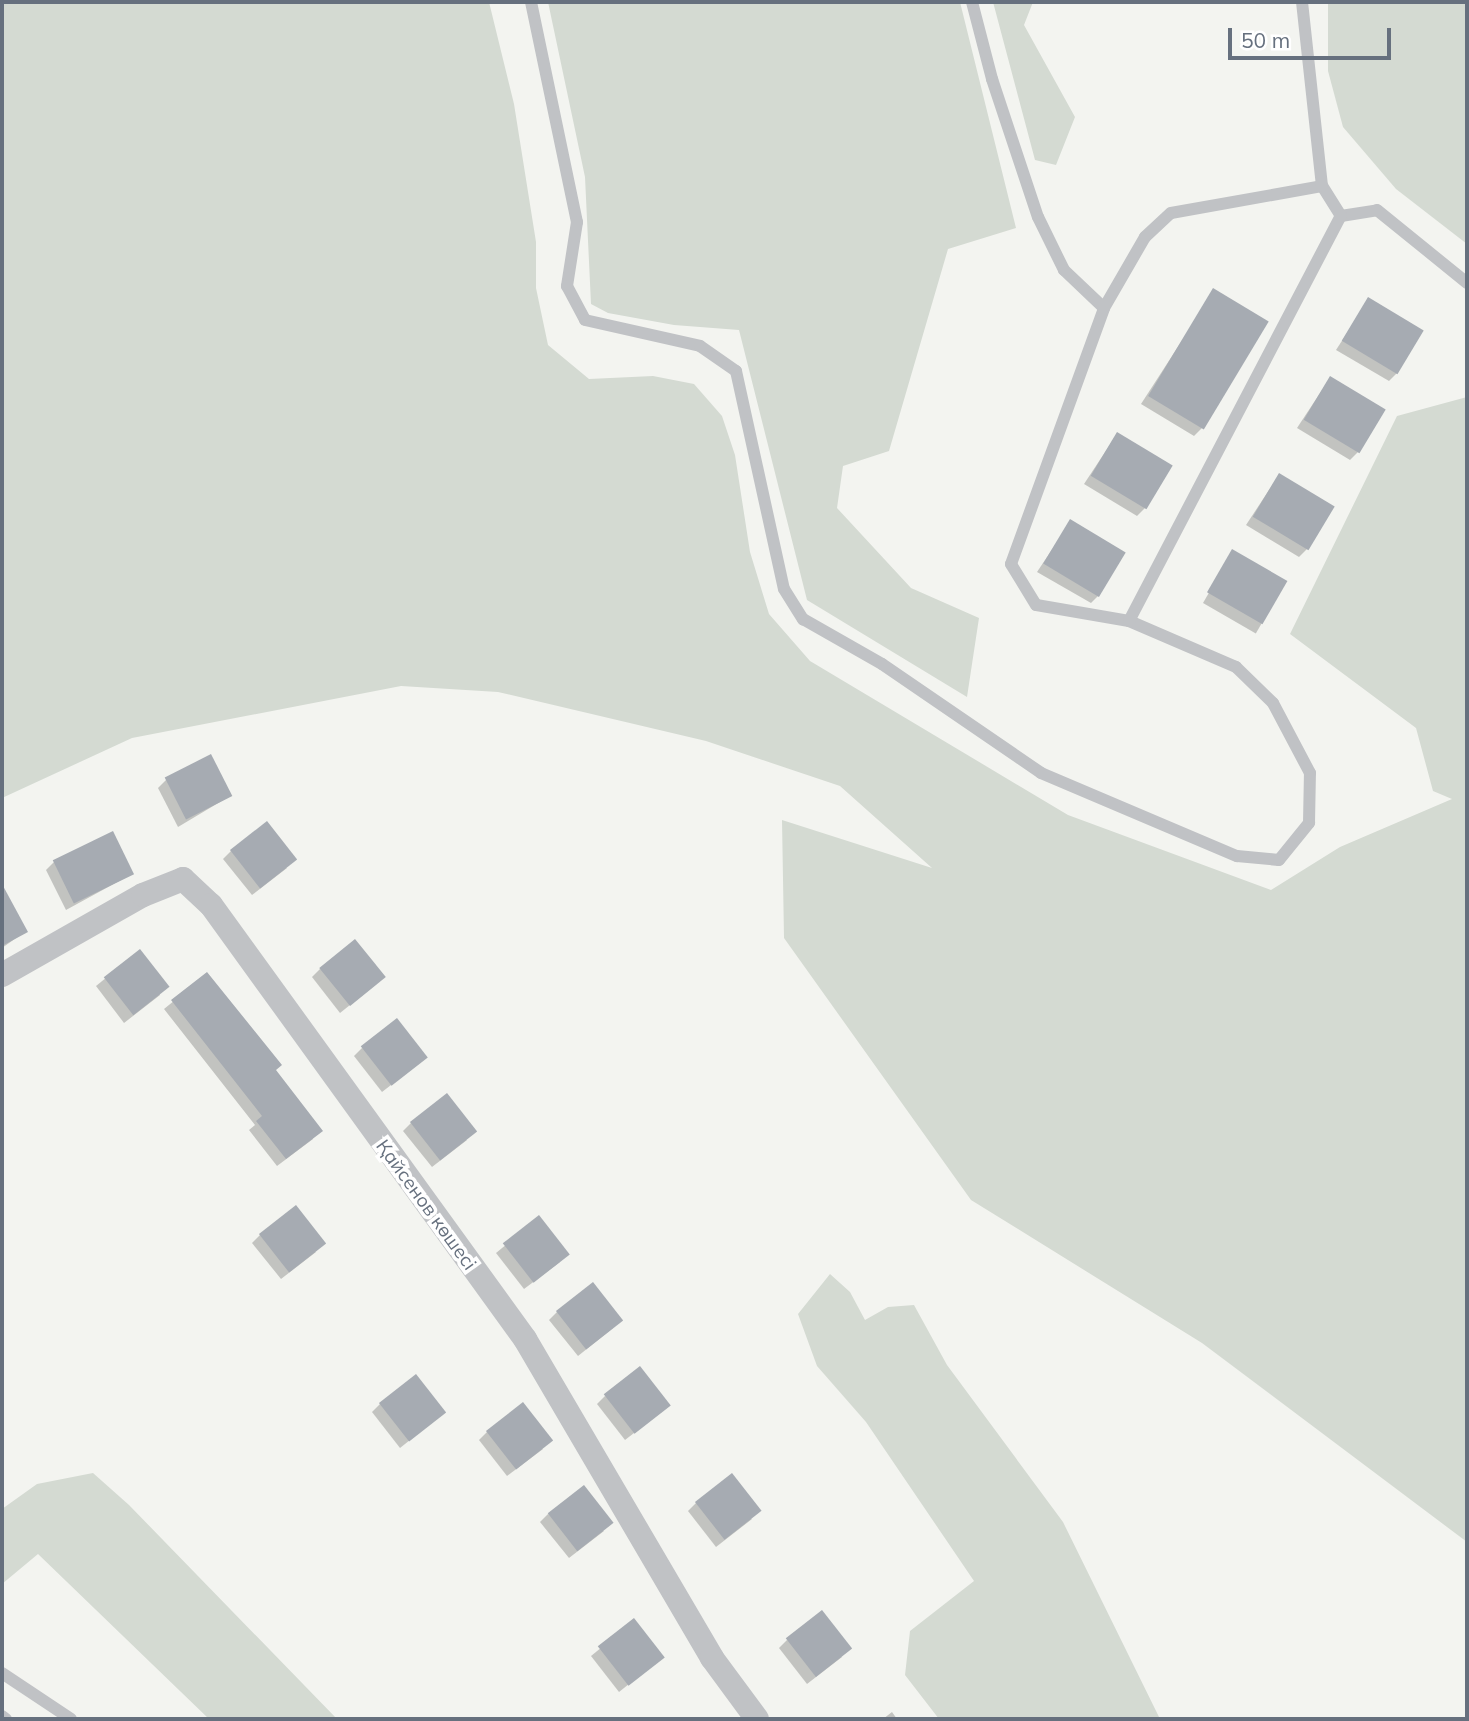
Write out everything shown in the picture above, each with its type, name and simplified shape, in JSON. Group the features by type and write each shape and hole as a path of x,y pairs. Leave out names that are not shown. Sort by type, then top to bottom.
{"street":[{"name":"Қайсенов көшесі","path":"2,975 143,895 183,879 211,905 524,1339 712,1658 757,1719"}],"lane":[{"path":"531,2 577,222 566,286 585,320 700,345 736,371 784,589 803,619 882,663 1041,773 1237,856 1279,860 1309,823 1310,774 1273,703 1236,667 1129,621 1036,604 1012,564 1104,308 1144,237 1171,213 1322,186"},
{"path":"972,2 992,79 1038,217 1064,270 1104,308"},
{"path":"1301,2 1322,186 1341,216"},
{"path":"1341,216 1377,210 1467,283"},
{"path":"1129,621 1341,216"},
{"path":"2,1673 71,1719"},
{"path":"2,1716 6,1719"}],"shaded area":[{"path":"2,2 489,2 514,104 536,242 536,288 548,345 589,379 653,376 694,384 722,416 735,455 750,552 769,614 810,661 1068,815 1271,890 1340,847 1452,799 1433,791 1416,728 1290,634 1397,416 1467,397 1467,1542 1202,1343 971,1200 784,938 782,820 932,868 840,786 706,741 498,692 401,686 132,738 2,798"},
{"path":"548,2 960,2 1016,228 948,249 889,451 843,466 837,508 911,588 979,618 967,697 807,600 739,330 674,325 608,313 591,304 585,177"},
{"path":"993,2 1033,2 1024,25 1075,117 1056,165 1035,160"},
{"path":"1328,2 1467,2 1467,244 1396,189 1343,127 1328,71"},
{"path":"830,1274 850,1292 865,1320 888,1307 914,1305 947,1365 1063,1522 1160,1719 939,1719 905,1675 910,1631 974,1581 866,1422 817,1366 798,1314"},
{"path":"93,1473 129,1505 337,1719 209,1719 38,1554 2,1584 2,1509 37,1484"}],"building":[{"path":"1213,288 1269,321 1204,429 1148,396"},
{"path":"1368,297 1424,330 1397,374 1342,341"},
{"path":"1330,376 1386,409 1359,453 1304,420"},
{"path":"1117,432 1173,465 1146,509 1091,476"},
{"path":"1279,473 1335,506 1308,550 1253,517"},
{"path":"1070,519 1126,552 1099,597 1043,564"},
{"path":"1232,549 1287,581 1262,624 1207,592"},
{"path":"211,754 232,796 186,819 165,778"},
{"path":"267,821 297,860 260,889 230,850"},
{"path":"113,831 134,874 74,904 53,860"},
{"path":"2,884 28,932 2,946"},
{"path":"355,939 386,977 350,1006 319,968"},
{"path":"140,949 170,987 133,1015 104,977"},
{"path":"207,972 282,1065 276,1070 323,1131 286,1159 256,1121 262,1116 171,1000"},
{"path":"397,1018 428,1057 392,1086 361,1046"},
{"path":"447,1093 477,1132 440,1161 410,1122"},
{"path":"296,1205 326,1244 289,1273 259,1234"},
{"path":"539,1215 570,1254 534,1283 503,1243"},
{"path":"593,1282 623,1321 586,1350 556,1311"},
{"path":"640,1366 671,1405 635,1434 604,1394"},
{"path":"416,1374 446,1413 409,1442 379,1403"},
{"path":"523,1402 553,1441 516,1470 486,1431"},
{"path":"732,1473 762,1511 725,1540 695,1502"},
{"path":"584,1485 614,1523 577,1551 548,1513"},
{"path":"822,1610 852,1649 816,1677 786,1638"},
{"path":"634,1618 665,1657 629,1686 598,1646"}]}
